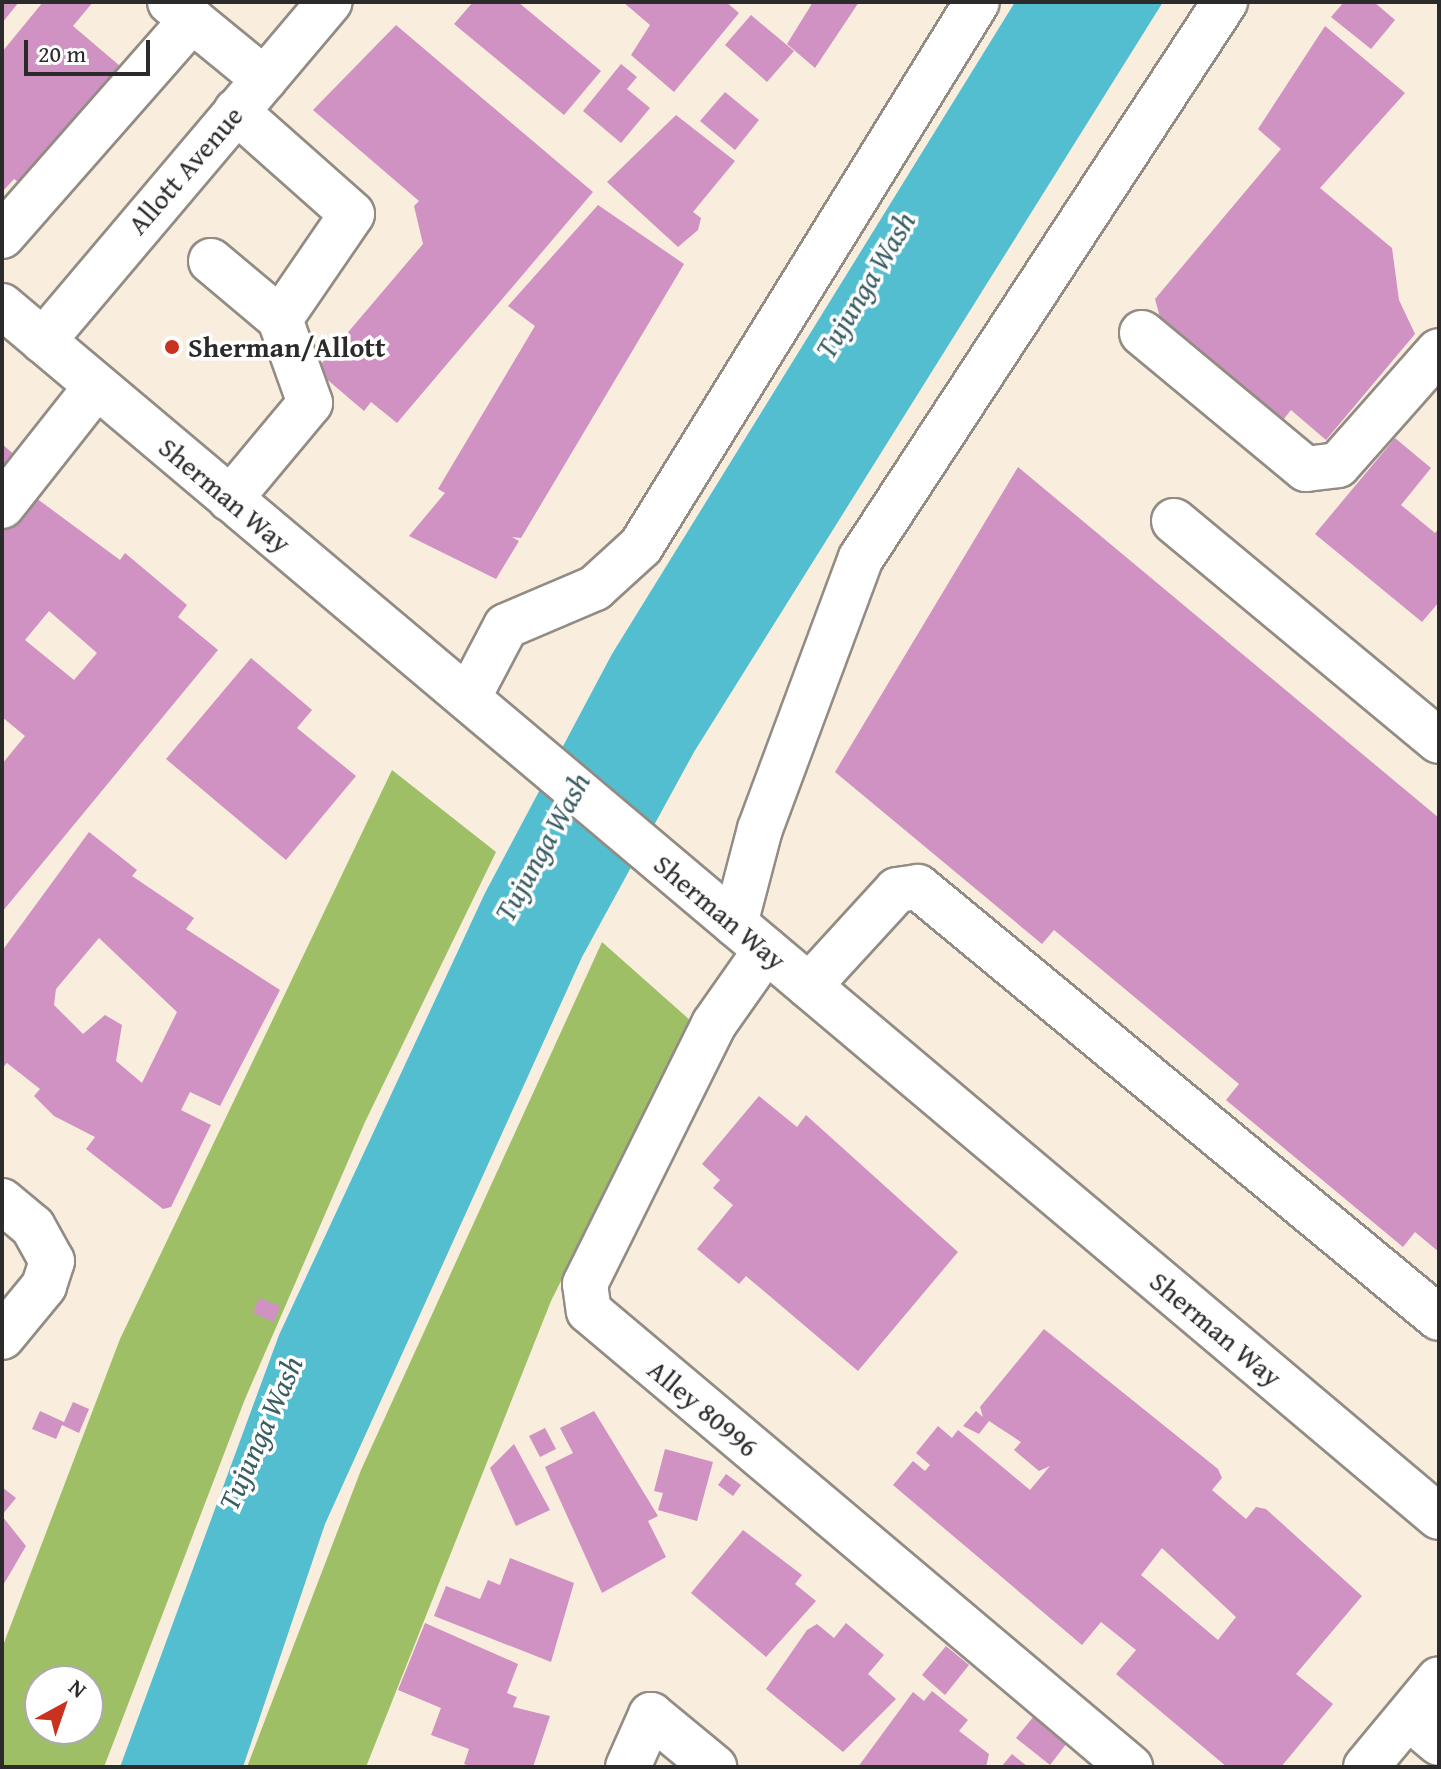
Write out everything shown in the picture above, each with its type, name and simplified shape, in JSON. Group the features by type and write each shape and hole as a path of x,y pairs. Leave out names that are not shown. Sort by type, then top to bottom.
{"main road":[{"name":"Allott Avenue","path":"43,341 329,2"},
{"path":"482,710 506,626 595,588 641,546 977,2"},
{"path":"750,937 760,829 861,558 1225,2"},
{"path":"2,236 181,11 264,79"},
{"path":"236,111 352,214 280,319"},
{"path":"211,261 280,319 310,403 230,499"},
{"name":"Sherman Way","path":"2,306 1439,1517"},
{"path":"1142,333 1306,469 1338,465 1439,351"},
{"path":"2,506 96,387"},
{"path":"1174,521 1439,741"},
{"path":"809,986 897,890 918,887 1439,1318"},
{"name":"Alley 80996","path":"750,937 714,1024 585,1284 589,1311 1130,1767"},
{"path":"2,1201 33,1227 52,1261 44,1286 2,1337"},
{"path":"1366,1767 1423,1730 1439,1679"},
{"path":"628,1767 651,1715 714,1767"}],"green space":[{"path":"392,770 496,852 365,1122 245,1399 104,1767 2,1767 2,1648 120,1339"},
{"path":"602,942 691,1021 551,1301 366,1767 247,1767 361,1470"}],"water":[{"name":"Tujunga Wash","path":"1015,2 1163,2 694,752 582,957 325,1524 243,1767 120,1767 279,1335 485,893 612,654"}],"building":[{"path":"2,2 19,2 2,23"},
{"path":"43,2 93,2 73,26 120,66 21,184 14,179 2,192 2,52"},
{"path":"473,2 518,2 601,71 564,115 454,24"},
{"path":"623,2 726,2 739,13 674,92 631,55 650,25"},
{"path":"813,2 859,2 815,68 787,44"},
{"path":"1344,2 1374,2 1395,20 1371,49 1331,17"},
{"path":"751,15 794,51 767,82 725,45"},
{"path":"396,25 593,192 397,423 371,402 364,411 316,370 423,244 414,206 419,201 313,110"},
{"path":"1325,26 1405,93 1320,188 1392,248 1399,300 1415,334 1326,440 1291,410 1279,425 1163,328 1155,299 1281,149 1258,129"},
{"path":"621,64 637,77 627,89 650,108 621,143 583,111"},
{"path":"725,92 759,120 735,150 700,121"},
{"path":"676,115 735,161 693,212 701,218 698,230 678,247 607,182"},
{"path":"598,205 684,264 521,538 512,537 519,541 496,579 409,536 445,493 438,489 535,326 508,306"},
{"path":"1395,438 1431,468 1401,505 1435,533 1439,528 1439,602 1422,622 1315,534"},
{"path":"2,444 17,457 2,475"},
{"path":"1018,467 1439,818 1439,1252 1415,1232 1403,1247 1226,1100 1239,1084 1054,930 1042,944 835,772"},
{"path":"32,495 120,560 125,553 187,605 178,617 218,650 2,912 2,764 25,736 2,717 2,531","holes":["49,611 97,653 74,680 25,640"]},
{"path":"251,658 312,710 297,728 356,776 286,860 166,759"},
{"path":"89,832 137,870 132,876 194,918 186,929 280,990 220,1106 190,1092 181,1110 211,1125 171,1207 163,1209 86,1149 95,1137 54,1116 34,1096 40,1089 7,1063 2,1068 2,951","holes":["99,938 177,1012 142,1083 116,1061 122,1025 105,1015 83,1034 54,1005 56,989"]},
{"path":"759,1096 797,1127 806,1115 958,1252 858,1371 746,1276 739,1284 697,1249 733,1205 713,1188 720,1180 702,1164"},
{"path":"259,1298 280,1306 274,1322 253,1313"},
{"path":"1044,1329 1218,1469 1222,1478 1212,1490 1246,1519 1256,1507 1266,1509 1362,1596 1296,1674 1333,1704 1281,1767 1227,1767 1116,1674 1136,1650 1101,1622 1082,1645 893,1485 913,1461 925,1471 930,1465 916,1453 938,1426 952,1438 958,1430 1030,1490 1050,1466 1039,1471 1014,1450 1021,1442 989,1421 979,1434 963,1426 976,1411 983,1417 980,1407","holes":["1162,1548 1236,1617 1218,1640 1141,1575"]},
{"path":"73,1402 89,1409 79,1433 62,1425 56,1439 32,1429 40,1411 64,1422"},
{"path":"594,1411 658,1516 648,1521 666,1557 602,1593 545,1467 573,1453 560,1428"},
{"path":"545,1428 556,1449 540,1457 529,1436"},
{"path":"514,1444 550,1510 516,1526 490,1468"},
{"path":"665,1449 713,1462 697,1521 658,1510 663,1493 654,1491"},
{"path":"726,1474 741,1485 733,1496 718,1485"},
{"path":"2,1487 16,1498 2,1515"},
{"path":"2,1516 26,1546 2,1587"},
{"path":"743,1530 802,1575 795,1584 816,1601 766,1657 691,1593"},
{"path":"510,1558 574,1583 551,1662 434,1616 446,1586 480,1599 488,1580 500,1585"},
{"path":"425,1623 518,1664 507,1693 517,1697 513,1707 550,1716 533,1767 473,1767 464,1764 469,1749 431,1735 441,1708 398,1690"},
{"path":"846,1623 884,1655 868,1674 896,1699 843,1752 766,1689 807,1630 817,1624 834,1638"},
{"path":"946,1646 969,1665 945,1695 922,1675"},
{"path":"932,1691 968,1720 959,1731 989,1754 986,1767 858,1767 913,1692 924,1701"},
{"path":"1034,1716 1067,1743 1050,1765 1016,1738"},
{"path":"1012,1754 1028,1767 1001,1767"}],"place":[{"name":"Sherman/Allott","path":"172,347"}]}
